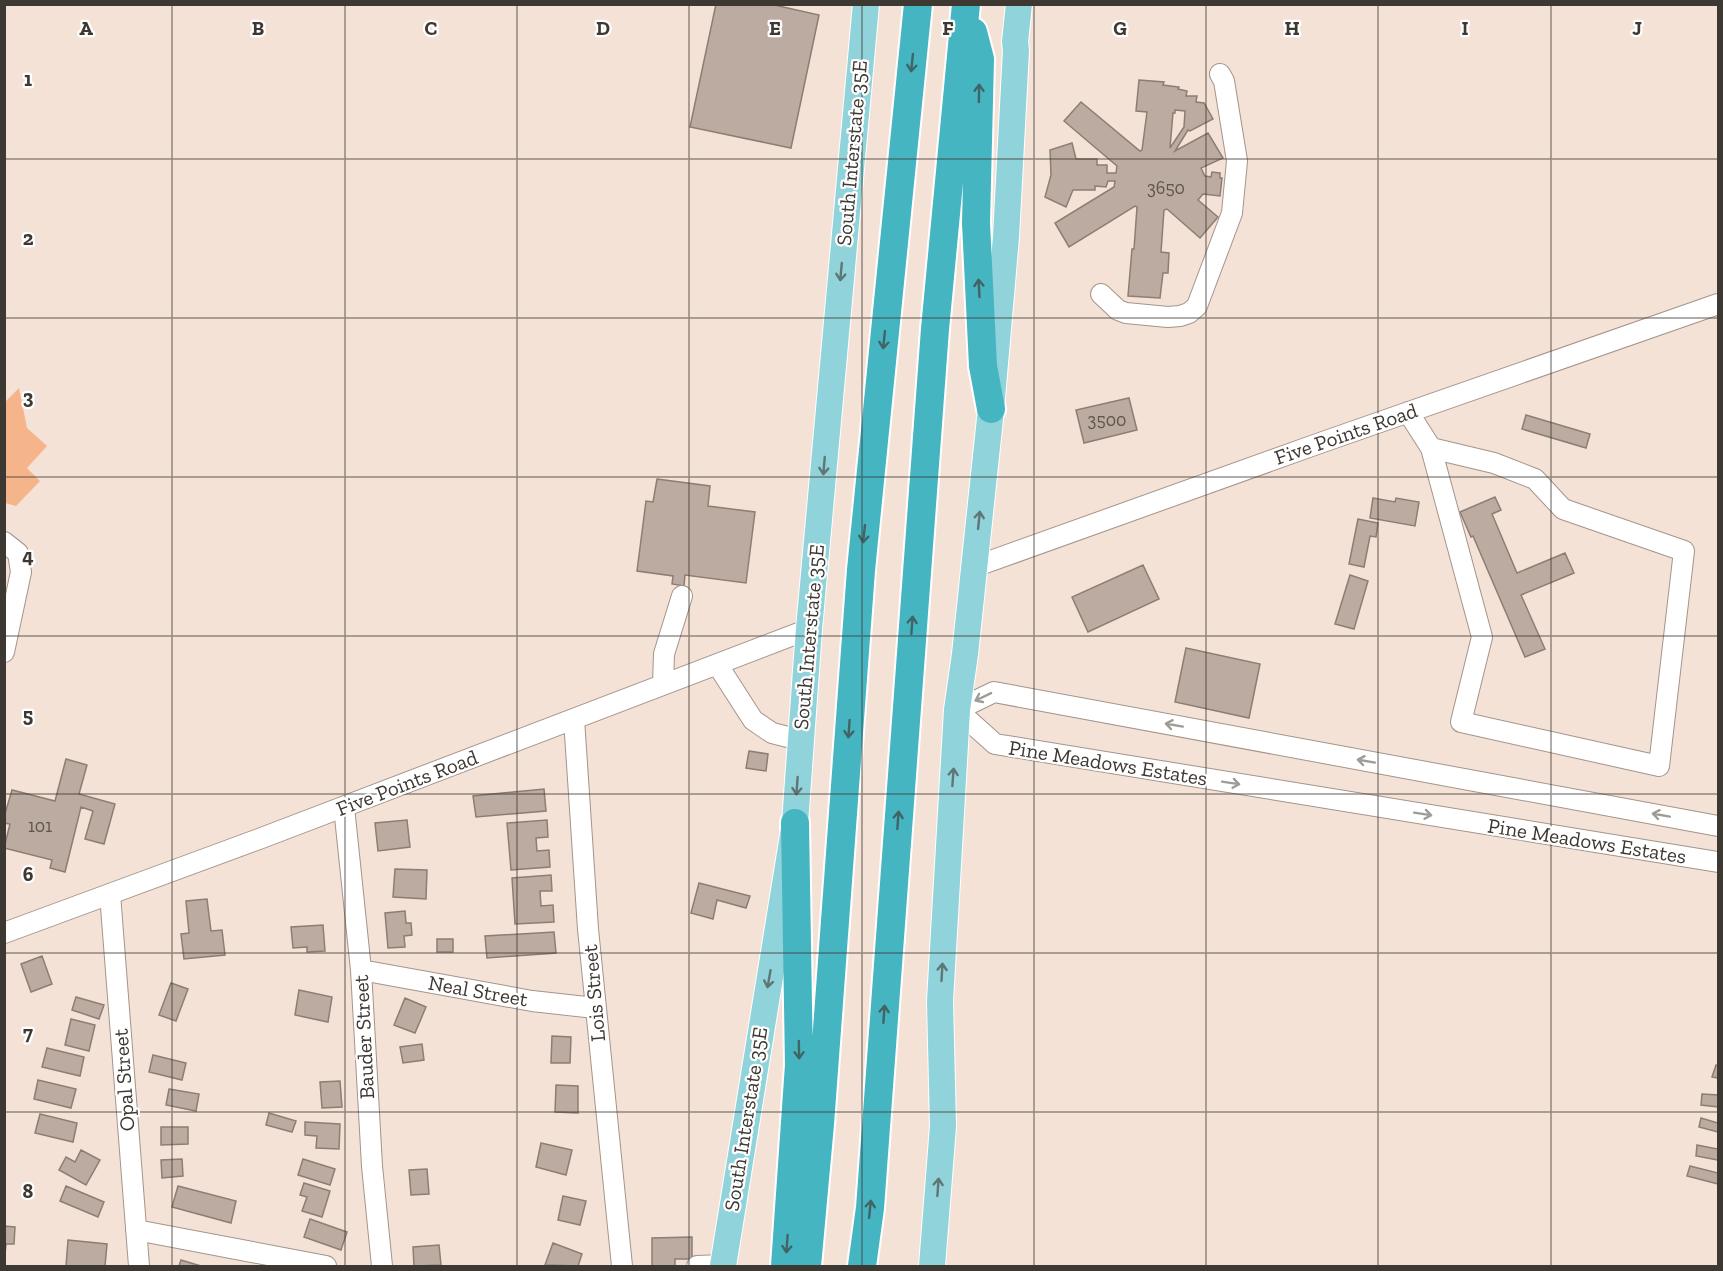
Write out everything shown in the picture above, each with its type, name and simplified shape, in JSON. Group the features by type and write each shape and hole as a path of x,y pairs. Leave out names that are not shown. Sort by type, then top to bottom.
{"highway":[{"path":"807,1266 820,1124 861,570 918,4"},
{"path":"966,4 980,58 976,223 983,366 991,409"},
{"path":"862,1266 870,1208 935,329 966,4"},
{"path":"785,1266 799,1065 795,823"}],"main road":[{"name":"South Interstate 35E","path":"723,1266 795,823 809,629 866,4"},
{"path":"932,1266 942,1126 940,1001 957,710 991,409 1006,237 1015,42 1019,4"}],"street":[{"path":"1101,294 1118,310 1126,313 1180,316 1189,313 1197,306 1232,213 1237,161 1224,81 1220,74"},
{"name":"Five Points Road","path":"974,567 1719,304"},
{"path":"1408,412 1431,448 1482,637 1461,722 1659,766 1684,551 1563,509 1535,479 1494,463 1431,448"},
{"path":"4,652 21,572 11,547"},
{"path":"663,684 664,654 682,596"},
{"name":"Five Points Road","path":"4,933 344,807 809,629"},
{"path":"717,663 753,720 772,733 800,740"},
{"name":"Pine Meadows Estates","path":"1719,826 994,692 957,710 995,744 1719,862"},
{"name":"Lois Street","path":"574,719 596,1008 622,1266"},
{"name":"Bauder Street","path":"344,807 361,970 372,1166 382,1266"},
{"name":"Opal Street","path":"110,894 139,1266"},
{"name":"Neal Street","path":"361,970 532,1001 596,1008"},
{"path":"136,1230 263,1260 326,1266"},
{"path":"697,1266 723,1266"}],"shaded area":[{"path":"19,388 27,428 47,446 27,468 40,481 16,506 5,503 4,403"}],"building":[{"path":"716,4 770,4 819,15 791,148 690,127"},
{"path":"1139,80 1164,82 1163,85 1179,87 1178,89 1187,91 1186,96 1197,96 1196,102 1204,103 1213,119 1188,130 1175,151 1208,133 1223,158 1201,168 1205,176 1211,177 1212,172 1220,173 1220,178 1222,178 1220,196 1203,194 1198,200 1218,217 1200,238 1167,209 1164,210 1161,252 1169,253 1168,273 1163,273 1160,298 1128,296 1137,207 1135,206 1069,247 1055,223 1114,187 1115,181 1108,181 1106,187 1095,186 1095,190 1073,190 1066,207 1045,197 1051,175 1050,150 1072,143 1076,159 1097,159 1097,165 1107,165 1107,173 1116,173 1117,166 1064,121 1081,102 1140,151 1147,112 1136,111","holes":["1175,110 1185,111 1184,127 1170,148 1173,113"]},
{"path":"1129,398 1137,430 1084,443 1076,410"},
{"path":"1526,415 1590,434 1586,448 1522,429"},
{"path":"657,479 710,486 708,506 755,512 746,583 685,575 684,586 672,584 673,576 637,571 646,501 653,502"},
{"path":"1495,497 1501,510 1492,514 1517,573 1565,553 1574,573 1521,595 1545,649 1525,657 1473,536 1471,537 1460,512"},
{"path":"1373,498 1395,502 1396,498 1419,502 1415,526 1370,518"},
{"path":"1358,519 1378,523 1376,537 1370,536 1364,567 1349,564"},
{"path":"1143,565 1159,599 1088,632 1072,597"},
{"path":"1350,575 1368,581 1354,629 1335,624"},
{"path":"1186,648 1260,664 1249,718 1175,702"},
{"path":"749,751 768,754 766,771 746,768"},
{"path":"66,759 87,765 79,794 115,804 104,844 85,839 93,811 81,807 65,872 50,868 52,860 4,848 10,824 4,823 4,817 12,790 55,801"},
{"path":"544,789 546,811 476,817 473,796"},
{"path":"407,820 410,847 378,851 375,823"},
{"path":"547,820 548,837 536,838 537,851 549,850 550,867 511,870 507,823"},
{"path":"395,869 427,870 426,899 393,897"},
{"path":"551,875 552,891 540,891 541,906 553,905 554,922 515,924 512,878"},
{"path":"699,883 750,896 746,908 717,900 713,919 691,913"},
{"path":"207,899 211,931 222,930 225,955 184,959 181,934 189,933 186,901"},
{"path":"405,911 406,923 411,923 412,935 404,936 405,947 388,948 385,913"},
{"path":"323,925 325,951 307,952 307,947 293,948 291,927"},
{"path":"554,932 556,953 487,958 485,936"},
{"path":"437,939 453,939 453,952 437,952"},
{"path":"42,956 52,984 31,992 21,964"},
{"path":"171,983 188,989 176,1021 159,1015"},
{"path":"299,990 332,997 328,1022 295,1015"},
{"path":"76,997 104,1005 99,1019 72,1010"},
{"path":"405,998 426,1007 415,1033 394,1025"},
{"path":"71,1019 95,1025 89,1051 65,1045"},
{"path":"552,1036 571,1037 570,1063 551,1063"},
{"path":"422,1044 424,1060 403,1063 400,1047"},
{"path":"47,1048 84,1057 80,1076 42,1067"},
{"path":"153,1055 186,1063 182,1080 149,1072"},
{"path":"1716,1065 1718,1066 1718,1078 1712,1077"},
{"path":"38,1080 76,1089 71,1108 34,1099"},
{"path":"340,1081 342,1107 322,1108 320,1082"},
{"path":"556,1085 578,1086 578,1113 555,1112"},
{"path":"169,1089 199,1094 196,1111 166,1105"},
{"path":"1702,1094 1718,1095 1718,1107 1701,1105"},
{"path":"269,1113 296,1121 292,1132 266,1125"},
{"path":"40,1114 77,1123 73,1142 35,1133"},
{"path":"1701,1118 1718,1123 1718,1132 1699,1127"},
{"path":"305,1122 340,1124 339,1149 316,1148 317,1136 305,1135"},
{"path":"161,1127 188,1127 188,1144 161,1145"},
{"path":"541,1143 572,1150 566,1175 536,1167"},
{"path":"1697,1145 1718,1149 1718,1160 1696,1156"},
{"path":"81,1150 100,1160 86,1185 59,1170 66,1157 75,1162"},
{"path":"182,1159 183,1176 162,1178 161,1160"},
{"path":"303,1159 335,1169 330,1185 298,1175"},
{"path":"1690,1166 1718,1173 1718,1184 1687,1176"},
{"path":"427,1169 429,1194 411,1195 409,1170"},
{"path":"304,1183 330,1191 322,1217 302,1211 307,1197 300,1195"},
{"path":"66,1186 104,1202 98,1217 60,1201"},
{"path":"178,1186 236,1201 231,1223 172,1207"},
{"path":"563,1196 586,1201 580,1225 558,1220"},
{"path":"310,1219 347,1232 341,1250 304,1237"},
{"path":"4,1226 15,1227 14,1244 6,1244 5,1254"},
{"path":"692,1237 692,1259 675,1259 675,1266 652,1266 652,1238"},
{"path":"68,1240 107,1244 105,1266 66,1266"},
{"path":"553,1243 582,1254 578,1266 545,1265"},
{"path":"439,1245 441,1265 414,1266 413,1247"},
{"path":"181,1260 201,1266 179,1266"}]}
